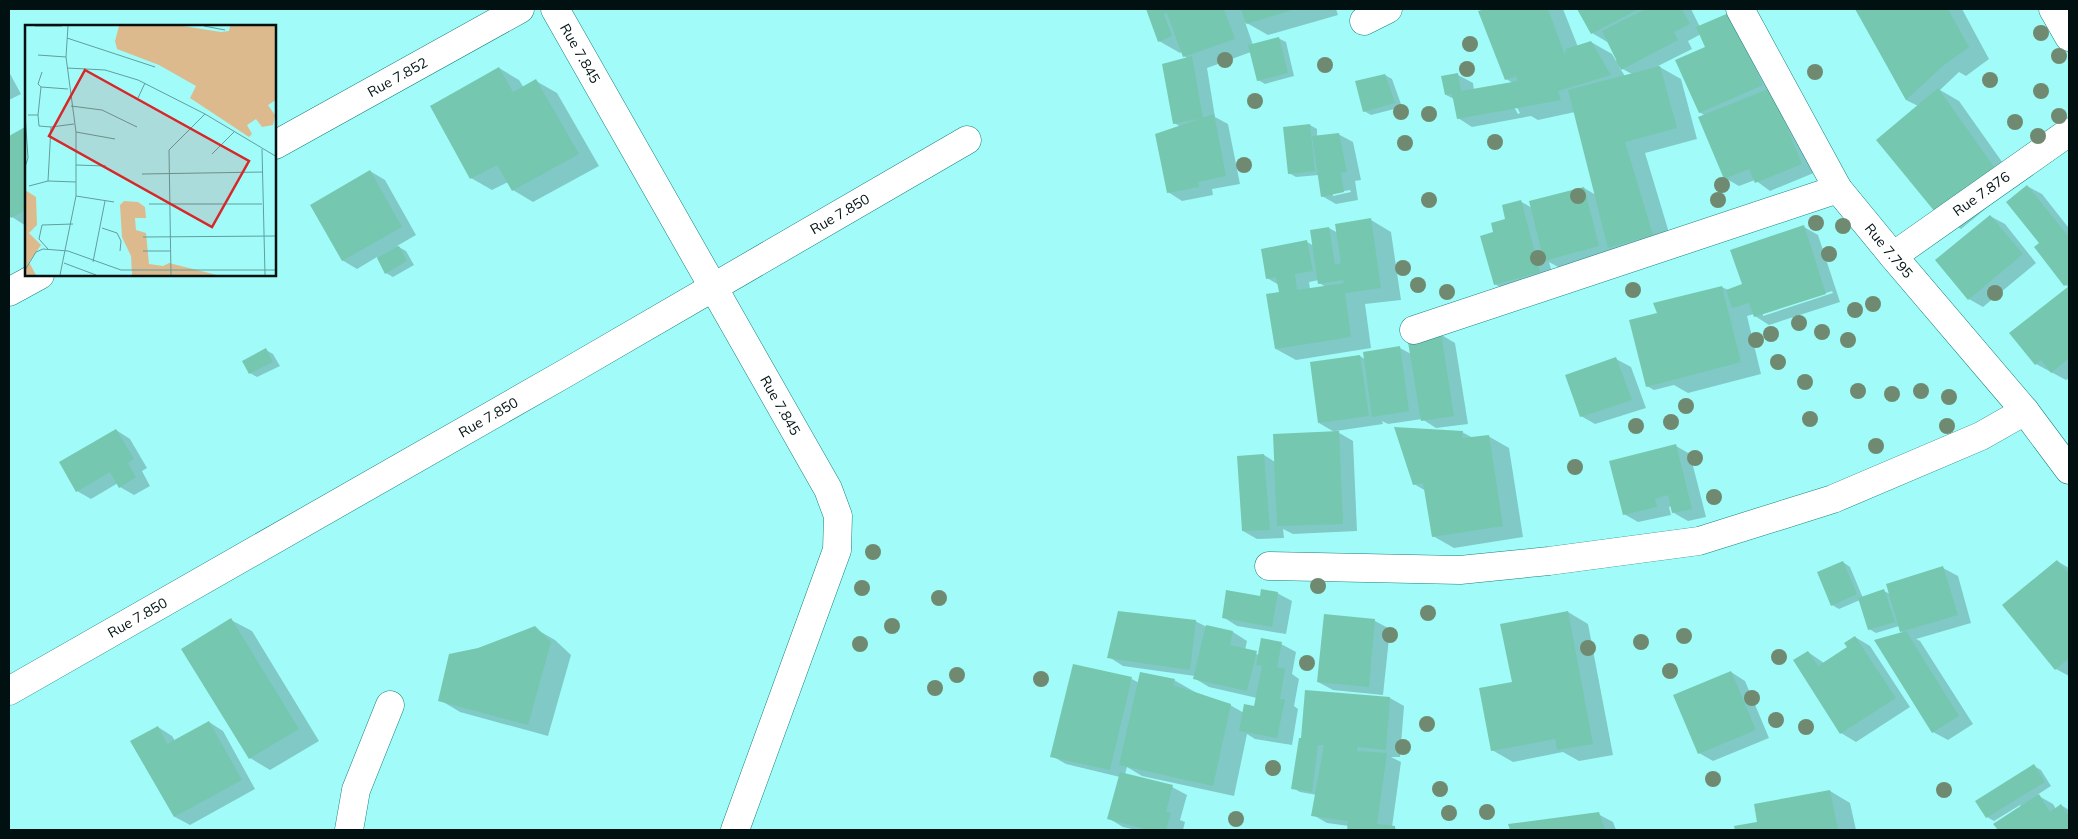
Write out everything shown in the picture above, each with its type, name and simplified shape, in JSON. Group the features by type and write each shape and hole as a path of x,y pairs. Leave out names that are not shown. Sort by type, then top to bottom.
{"street":[{"name":"Rue 7.852","path":"276,144 520,9"},
{"name":"Rue 7.845","path":"555,9 828,489 838,516 837,550 735,830"},
{"path":"1364,21 1388,9"},
{"name":"Rue 7.795","path":"1740,9 1838,189 2025,411 2069,470"},
{"path":"2053,9 2069,37"},
{"name":"Rue 7.876","path":"1893,256 2069,132"},
{"name":"Rue 7.850","path":"9,691 564,374 966,140"},
{"path":"1414,330 1838,189"},
{"path":"9,292 38,276"},
{"path":"1268,566 1460,570 1699,542 1833,499 1980,436 2025,411"},
{"path":"349,830 356,790 390,705"}],"building":[{"path":"1146,9 1224,9 1235,39 1183,57 1167,13 1164,14 1172,36 1158,42"},
{"path":"1241,9 1296,9 1246,24"},
{"path":"1485,9 1548,9 1565,55 1566,49 1591,41 1611,75 1558,91 1561,100 1457,119 1452,94 1445,95 1441,76 1458,73 1461,91 1518,81 1516,76 1505,80 1478,11"},
{"path":"1577,9 1639,9 1591,34"},
{"path":"1645,9 1682,9 1690,24 1674,32 1678,40 1621,70 1602,31"},
{"path":"1855,9 1948,9 1969,47 1944,65 1906,100"},
{"path":"1731,12 1763,85 1699,113 1675,60 1705,47 1696,27"},
{"path":"1279,37 1288,73 1257,81 1248,45"},
{"path":"1192,56 1203,118 1173,124 1162,64"},
{"path":"1660,66 1677,128 1625,142 1653,235 1608,248 1568,90"},
{"path":"499,67 513,92 536,79 579,154 512,191 497,165 470,179 430,106"},
{"path":"1385,74 1395,103 1363,112 1355,81"},
{"path":"1771,88 1802,164 1755,183 1749,169 1724,179 1698,117"},
{"path":"1938,88 1997,171 1940,218 1876,140"},
{"path":"1214,114 1226,176 1198,182 1199,187 1167,193 1155,134"},
{"path":"1310,124 1315,171 1288,174 1283,127"},
{"path":"25,127 25,211 11,218 9,215 9,136"},
{"path":"1339,133 1347,172 1341,173 1344,192 1321,197 1312,136"},
{"path":"370,170 402,227 342,261 310,205"},
{"path":"2027,185 2069,237 2069,282 2064,286 2034,247 2039,243 2006,202"},
{"path":"1584,187 1599,246 1544,261 1529,201"},
{"path":"1521,200 1540,272 1494,285 1480,236 1493,232 1491,223 1505,219 1502,205"},
{"path":"1990,215 2023,254 1968,300 1935,260"},
{"path":"1371,218 1381,288 1345,293 1351,337 1275,349 1266,294 1279,292 1276,277 1266,279 1261,249 1307,240 1313,271 1295,274 1297,290 1344,283 1343,280 1318,284 1310,230 1329,227 1335,265 1341,263 1335,224"},
{"path":"1804,225 1826,294 1754,317 1749,303 1732,308 1726,290 1742,284 1730,250"},
{"path":"399,246 407,261 385,274 377,258"},
{"path":"1722,286 1741,362 1646,387 1629,320 1657,313 1653,303"},
{"path":"2069,286 2069,358 2051,373 2041,360 2035,365 2009,333"},
{"path":"1441,333 1454,416 1421,421 1408,342"},
{"path":"1400,346 1409,411 1372,417 1363,352"},
{"path":"266,348 273,362 249,374 242,361"},
{"path":"1360,355 1369,416 1318,423 1310,362"},
{"path":"1616,357 1632,400 1580,417 1565,375"},
{"path":"1394,427 1463,431 1462,438 1489,435 1503,526 1432,537 1423,483 1413,485"},
{"path":"116,429 134,459 128,463 136,477 119,488 110,472 76,492 59,462"},
{"path":"1339,431 1343,524 1277,526 1273,434"},
{"path":"1676,444 1692,509 1672,513 1668,495 1655,499 1657,507 1623,515 1609,461"},
{"path":"1264,454 1270,530 1242,531 1237,456"},
{"path":"2057,560 2069,574 2069,658 2055,670 2002,605"},
{"path":"1843,561 1857,594 1831,606 1817,572"},
{"path":"1943,566 1958,615 1900,632 1886,584"},
{"path":"1261,589 1278,592 1272,627 1222,618 1226,590 1260,596"},
{"path":"1884,589 1895,622 1868,630 1858,598"},
{"path":"1118,611 1196,620 1190,670 1107,658"},
{"path":"1568,611 1593,744 1557,750 1555,739 1491,751 1479,688 1512,682 1500,624"},
{"path":"1324,614 1375,619 1369,687 1317,682"},
{"path":"231,618 299,729 249,759 181,649"},
{"path":"1206,625 1233,631 1230,645 1257,651 1247,691 1193,679"},
{"path":"535,626 551,642 528,725 438,701 449,654 478,648"},
{"path":"1906,631 1959,716 1932,733 1874,640"},
{"path":"1855,636 1896,698 1840,734 1793,660 1808,651 1818,666 1847,647 1844,643"},
{"path":"1261,638 1282,642 1277,667 1285,669 1280,699 1285,699 1277,738 1239,731 1244,704 1254,706 1262,666 1256,665"},
{"path":"1073,664 1132,677 1110,770 1050,757"},
{"path":"1731,671 1756,730 1698,754 1673,695"},
{"path":"1140,672 1175,679 1173,685 1231,704 1213,786 1119,765"},
{"path":"1305,690 1390,697 1386,750 1357,747 1357,751 1387,753 1377,824 1395,826 1395,830 1347,830 1348,821 1311,816 1324,745 1318,745 1312,792 1291,789 1299,738 1301,738"},
{"path":"209,721 242,780 174,817 130,741 158,726 167,744"},
{"path":"2034,764 2045,782 1986,818 1975,801"},
{"path":"1120,772 1173,785 1166,812 1171,813 1166,830 1149,830 1107,819"},
{"path":"1830,790 1838,830 1735,830 1734,826 1757,822 1754,804"},
{"path":"2039,794 2050,812 2061,804 2069,817 2069,830 1998,830 1993,824"},
{"path":"1599,812 1605,830 1510,830 1508,824"}]}
